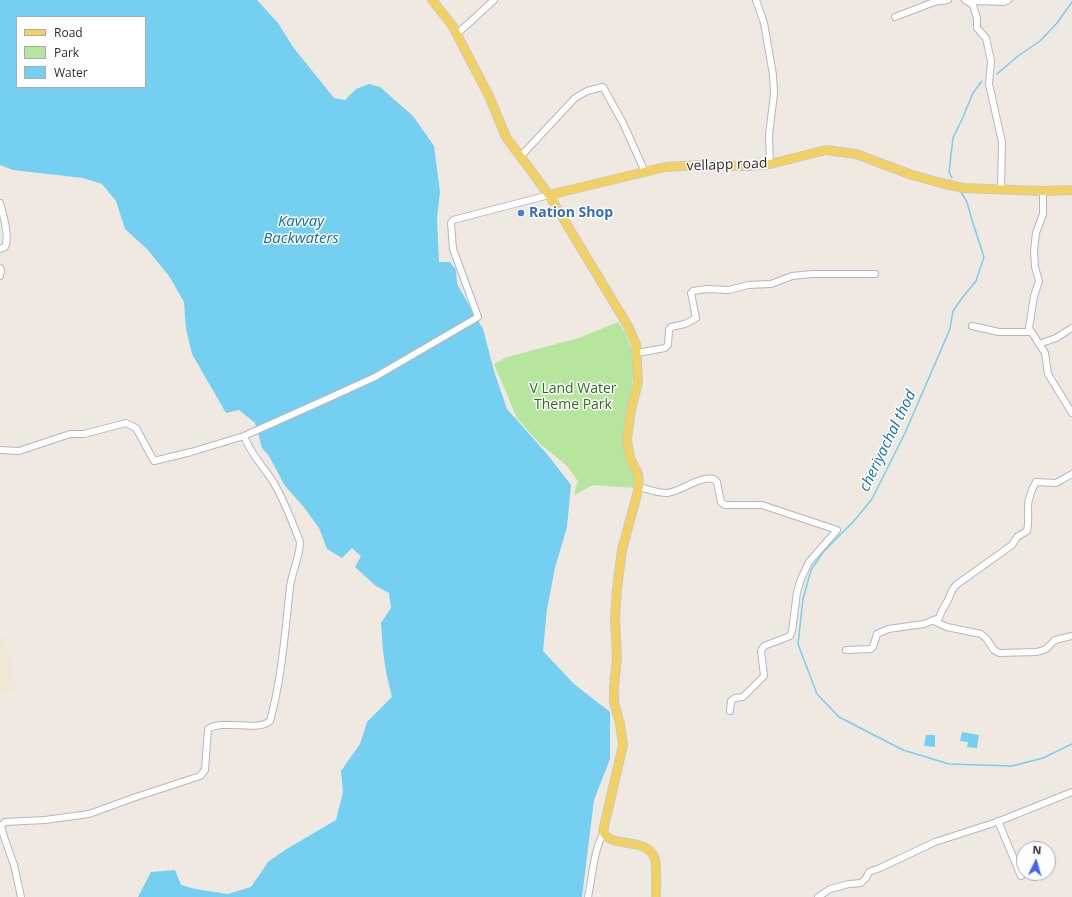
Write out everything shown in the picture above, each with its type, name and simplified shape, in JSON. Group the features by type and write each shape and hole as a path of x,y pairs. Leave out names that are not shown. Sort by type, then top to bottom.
{"main road":[{"path":"432,0 452,25 457,34 489,96 506,136 549,195 628,326 636,344 638,383 631,409 627,440 630,458 638,474 639,487 622,550 615,618 617,658 614,702 620,724 623,745 603,830 607,837 618,841 643,846 651,852 655,860 656,897"},
{"name":"vellapp road","path":"549,195 665,167 699,165 749,166 770,164 826,150 856,154 912,175 953,186 974,189 1001,190 1072,190"}],"street":[{"path":"457,34 494,0"},
{"path":"756,0 764,23 774,74 774,94 769,135 770,164"},
{"path":"895,17 934,2 948,0"},
{"path":"968,1 1004,2 1008,0"},
{"path":"968,1 973,5 975,10 977,28 986,38 991,61 989,84 1002,142 1001,190"},
{"path":"520,157 575,98 587,91 603,87 623,124 645,172"},
{"path":"1042,191 1043,214 1036,233 1034,250 1035,267 1039,280 1029,328 1045,353 1048,374 1072,413"},
{"name":"vellapp road","path":"244,436 375,377 478,317 453,249 451,223 453,220 549,195"},
{"path":"0,203 5,224 6,244 5,248 0,249"},
{"path":"0,268 0,276"},
{"path":"637,353 665,348 668,345 669,330 671,327 685,324 696,318 691,293 693,291 706,289 729,290 748,285 771,284 792,276 812,274 875,274"},
{"path":"972,326 999,332 1031,332"},
{"path":"1039,344 1056,338 1072,328"},
{"path":"0,450 19,451 70,434 84,434 126,423 136,428 154,461 191,452 244,436 248,446 273,481 300,542 300,549 290,586 287,626 279,685 270,721 267,724 254,725 215,725 208,729 204,770 200,776 149,792 89,814 45,820 5,822 1,826 14,865 21,897"},
{"path":"846,650 871,649 877,634 888,629 924,624 939,618 948,601 950,591 956,585 1012,545 1016,537 1027,531 1029,525 1028,506 1032,490 1036,482 1056,483 1072,474"},
{"path":"639,487 668,493 704,479 711,478 716,480 721,502 725,505 762,505 837,530 809,562 801,579 797,592 790,636 764,646 761,651 764,676 743,697 735,698 730,701 730,711"},
{"path":"934,621 947,627 981,634 986,638 994,650 999,653 1038,652 1046,649 1055,640 1072,636"},
{"path":"818,897 830,889 861,883 869,872 935,842 998,821 1072,792"},
{"path":"998,821 1016,866"},
{"path":"588,897 597,851 604,833"}],"shaded area":[{"path":"4,637 16,689 0,694 0,638"}],"green space":[{"name":"V Land Water Theme Park","path":"618,322 625,332 633,353 634,363 631,396 625,429 637,488 593,485 574,495 578,481 566,465 539,443 517,418 494,364 507,357 579,338"}],"water":[{"name":"Kavvay Backwaters","path":"0,0 257,0 278,23 293,47 334,98 345,100 356,89 369,84 380,87 413,116 434,146 440,192 437,218 439,262 450,262 456,270 457,284 483,329 494,371 507,409 547,454 571,485 567,527 555,568 547,609 543,651 574,684 610,712 610,759 594,800 582,897 138,897 151,872 175,870 181,885 195,889 228,894 251,887 268,862 285,850 336,820 343,792 341,771 360,744 367,722 392,697 386,672 381,623 391,608 389,593 376,586 355,567 361,556 352,548 342,558 327,549 319,528 303,506 285,486 269,456 262,448 255,423 239,410 226,413 192,354 186,329 184,302 169,276 147,249 125,229 116,201 102,184 83,178 13,170 0,165"},
{"path":"962,732 979,735 977,748 967,747 968,742 960,741"},
{"path":"926,735 935,735 935,747 924,746"}],"waterway":[{"path":"997,74 1018,56 1040,41 1057,23 1072,2"},
{"path":"952,178 949,172 953,138 973,93 982,81"},
{"name":"cheriyachal thod","path":"961,192 967,202 984,257 976,281 953,311 950,329 905,433 872,499 853,522 824,551 811,570 803,599 798,644 817,694 839,717 903,750 949,764 1012,766 1043,758 1072,744"}],"place":[{"name":"Ration Shop","path":"521,213"}]}
